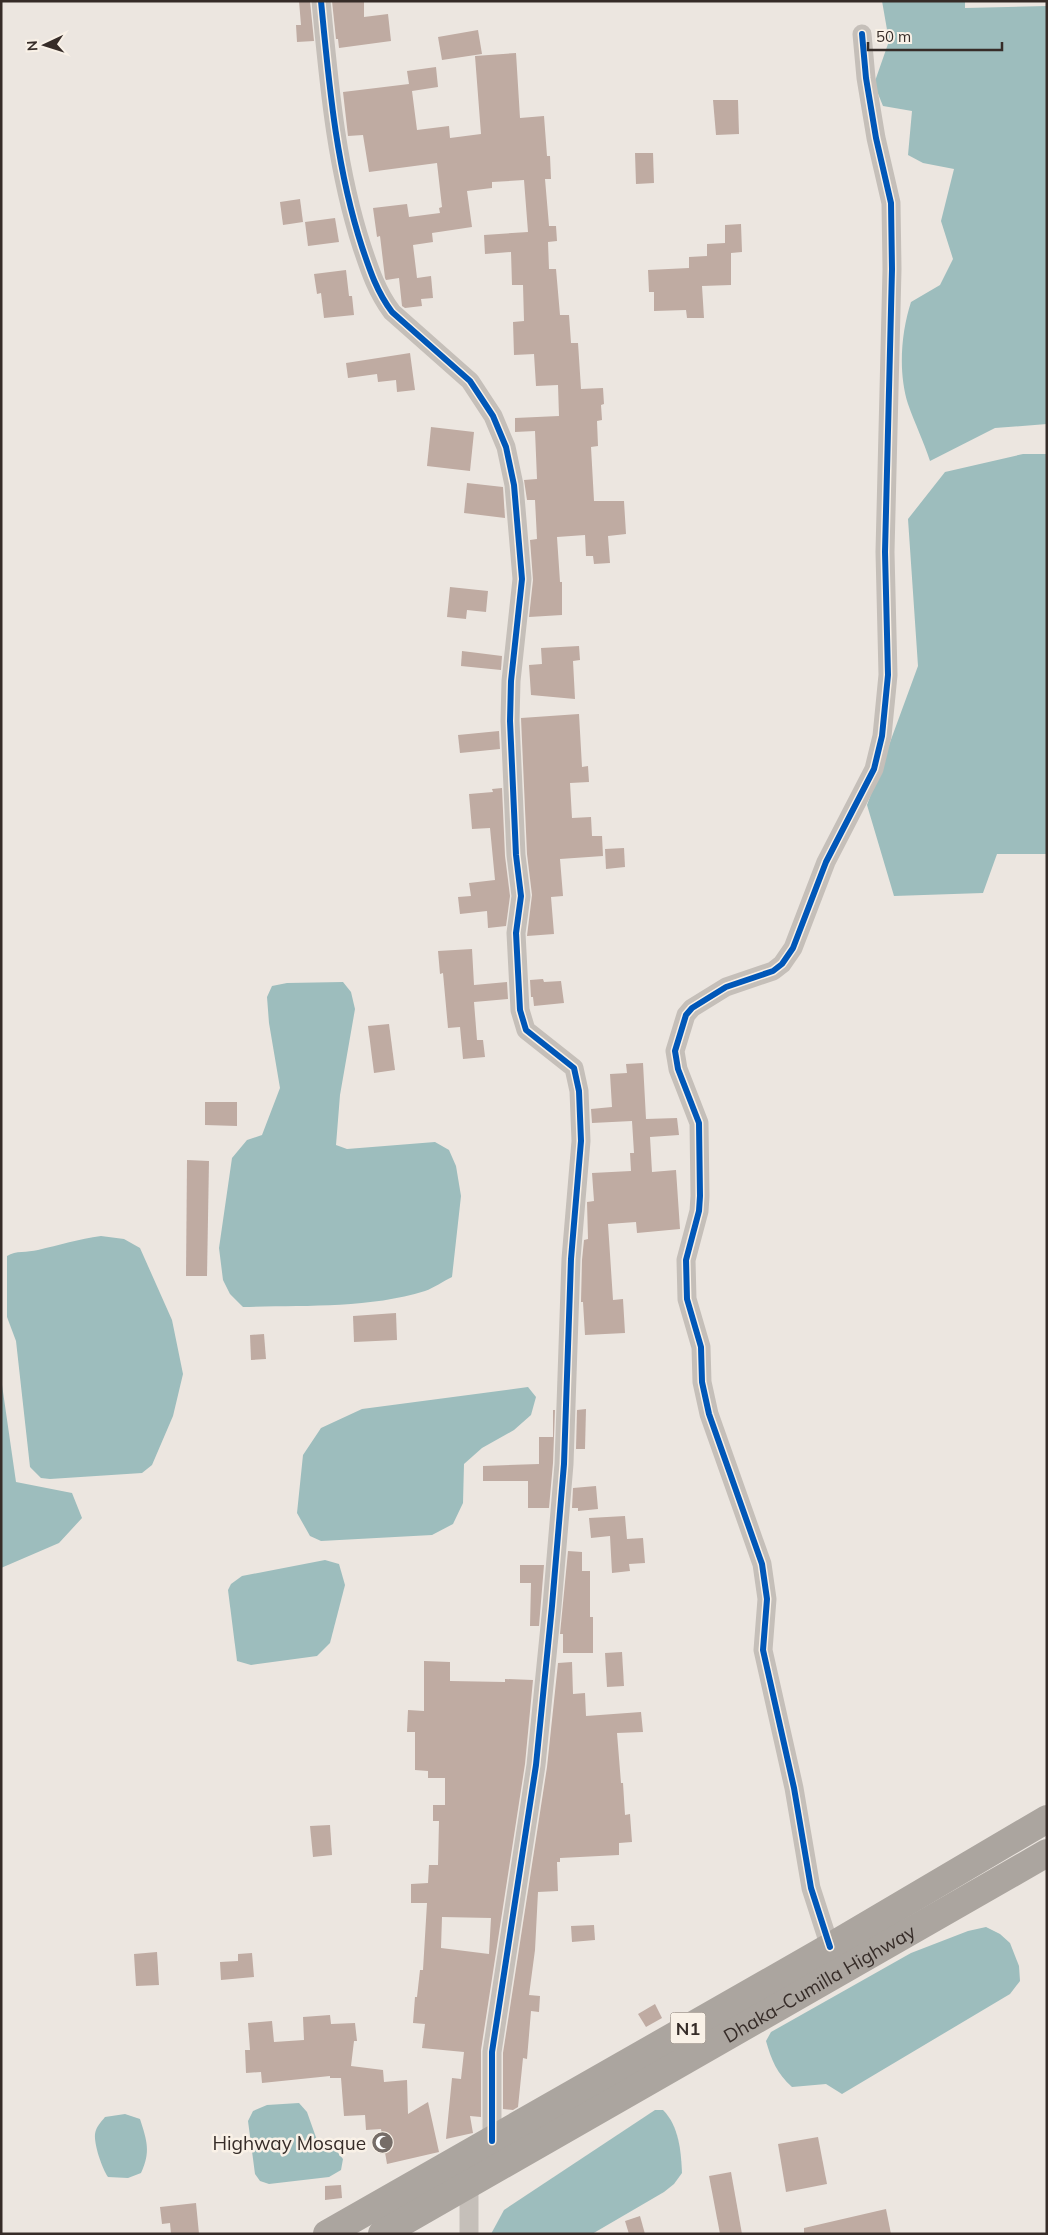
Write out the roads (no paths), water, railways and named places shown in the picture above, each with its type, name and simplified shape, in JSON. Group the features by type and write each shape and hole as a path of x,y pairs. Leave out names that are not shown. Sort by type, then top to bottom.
{"highway":[{"name":"Dhaka–Cumilla Highway","path":"327,2234 830,1947 1047,1820"},
{"name":"Dhaka–Cumilla Highway","path":"382,2234 1047,1853"}],"street":[{"path":"321,1 332,118 356,230 372,279 382,299 392,312 470,381 493,416 506,447 514,485 522,579 511,681 510,721 516,855 521,896 516,933 520,1010 526,1030 574,1068 579,1091 581,1141 571,1259 564,1464 552,1606 534,1774 492,2052 492,2141"},
{"path":"830,1947 811,1888 794,1788 763,1650 767,1599 762,1564 709,1414 702,1382 701,1346 686,1299 686,1260 699,1211 699,1123 678,1069 675,1051 686,1015 692,1008 726,987 773,971 782,964 793,948 826,862 874,769 882,736 888,675 885,552 892,269 891,203 874,121 862,34"},
{"path":"469,2185 469,2234"}],"water":[{"path":"882,1 965,1 965,8 1047,6 1047,424 995,428 930,461 905,392 902,366 903,339 911,302 940,285 953,259 941,221 954,169 923,163 908,155 912,111 883,106 874,84 889,41"},
{"path":"1023,454 1047,454 1047,854 997,854 983,893 894,896 867,805 918,666 908,519 945,472"},
{"path":"343,982 351,992 355,1009 340,1095 336,1145 347,1149 435,1142 449,1150 456,1166 461,1196 452,1277 425,1291 380,1301 334,1305 243,1307 230,1294 223,1280 219,1248 232,1158 247,1140 262,1135 280,1088 269,1023 267,997 272,986 287,983"},
{"path":"101,1236 124,1239 140,1248 172,1320 183,1374 173,1416 152,1465 142,1473 41,1478 30,1467 16,1341 7,1317 7,1256"},
{"path":"1,1378 16,1482 72,1493 82,1518 59,1543 1,1568"},
{"path":"528,1387 536,1397 531,1415 514,1430 482,1448 464,1464 463,1503 453,1524 432,1535 321,1541 310,1536 297,1513 303,1455 321,1428 362,1409"},
{"path":"325,1560 339,1564 345,1585 330,1643 317,1656 251,1665 237,1661 228,1590 231,1584 242,1576"},
{"path":"986,1927 1000,1934 1010,1943 1019,1966 1020,1981 1010,1994 842,2094 826,2084 792,2087 782,2077 772,2060 766,2041 771,2032 911,1953 968,1931"},
{"path":"299,2103 307,2112 318,2143 334,2148 343,2159 341,2170 329,2177 269,2184 260,2181 255,2174 248,2121 253,2111 267,2105"},
{"path":"655,2110 663,2110 673,2124 681,2156 682,2173 674,2184 664,2192 592,2234 491,2234 504,2210"},
{"path":"125,2114 140,2119 147,2146 146,2159 141,2173 128,2178 108,2177 97,2150 96,2131 105,2117"}],"place":[{"name":"Highway Mosque","path":"382,2143"}]}
